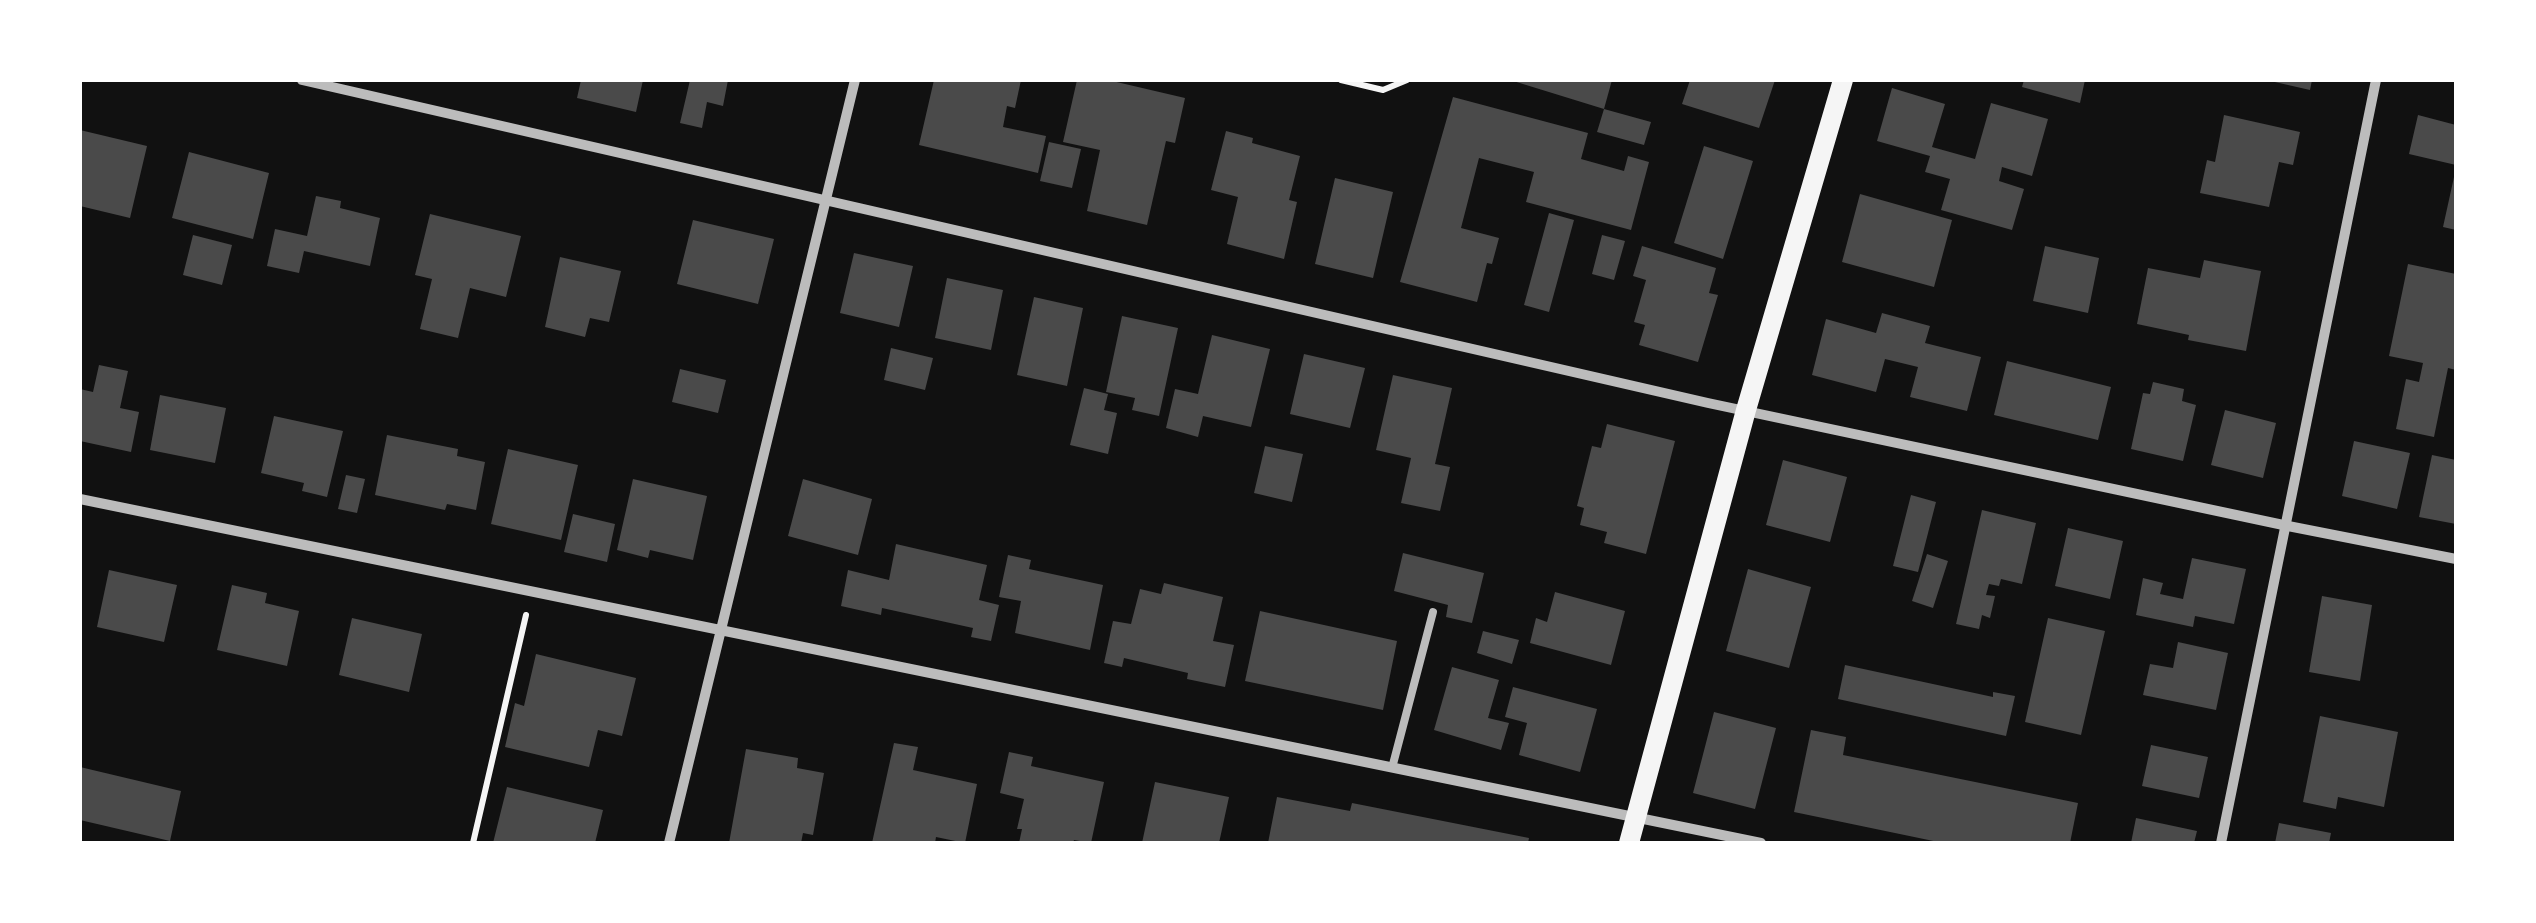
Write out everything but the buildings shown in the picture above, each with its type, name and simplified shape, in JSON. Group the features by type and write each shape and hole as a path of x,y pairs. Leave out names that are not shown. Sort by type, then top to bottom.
{"main road":[{"path":"1629,843 1746,410 1843,80"}],"street":[{"path":"302,80 1746,410 2456,558"},
{"path":"669,843 855,80"},
{"path":"2221,843 2376,80"},
{"path":"80,499 1762,843"}],"lane":[{"path":"1392,768 1433,612"}],"path":[{"path":"1343,80 1383,90 1407,80"},
{"path":"473,843 532,592"}]}
